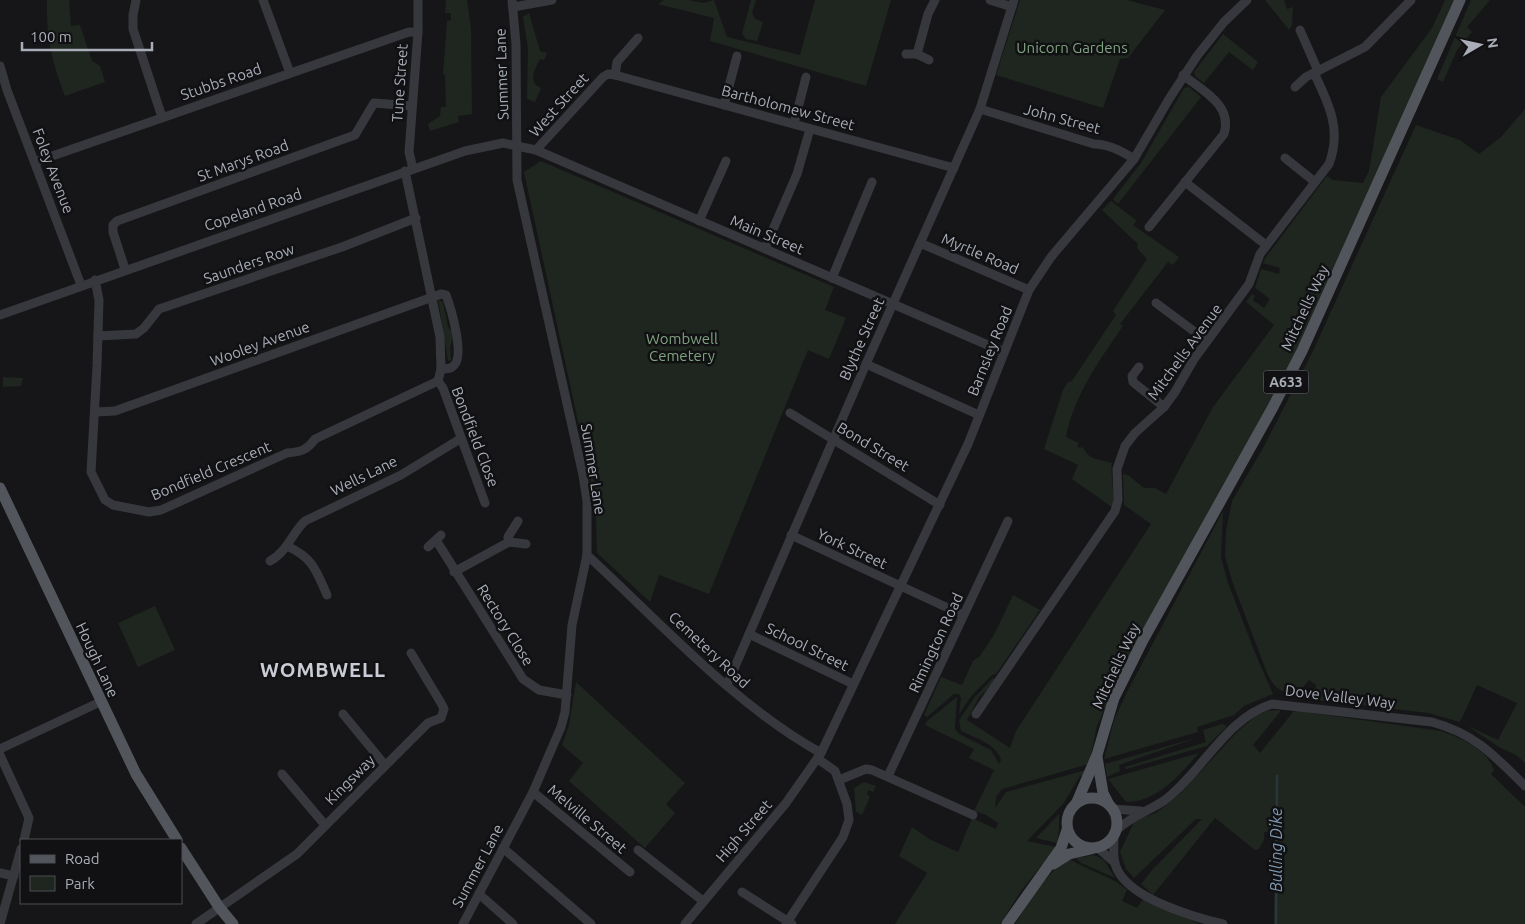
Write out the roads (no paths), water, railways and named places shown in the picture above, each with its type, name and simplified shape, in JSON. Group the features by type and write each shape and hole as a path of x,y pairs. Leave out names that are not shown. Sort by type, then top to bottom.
{"main road":[{"name":"Mitchells Way","path":"1077,802 1097,755 1114,698 1143,640 1273,407 1302,351 1460,0"},
{"name":"Hough Lane","path":"1,495 136,774 176,839"},
{"name":"Mitchells Way","path":"1097,755 1102,786 1111,806"},
{"path":"1007,924 1061,848 1067,830 1068,815 1077,802 1093,797 1111,806 1117,816 1115,833 1104,846 1069,854 1049,866"},
{"path":"1067,830 1075,842 1094,848"},
{"path":"182,850 219,907 233,924"}],"street":[{"path":"136,0 133,29 162,117"},
{"path":"264,0 290,73"},
{"name":"Tune Street","path":"418,0 418,32 409,170 416,218 432,296"},
{"path":"512,3 552,0"},
{"path":"917,54 928,14 934,0"},
{"path":"990,0 1013,3"},
{"name":"Barnsley Road","path":"820,756 940,505 979,415 1029,290 1051,257 1134,159 1183,75 1212,37 1247,0"},
{"path":"1295,87 1316,72 1365,47 1411,0"},
{"name":"Summer Lane","path":"463,924 533,792 559,734 565,712 572,625 587,555 587,515 582,474 517,180 515,162 518,145 512,3"},
{"name":"Blythe Street","path":"727,685 866,364 980,110 1013,3"},
{"name":"Mitchells Avenue","path":"976,714 1115,511 1118,500 1117,469 1125,446 1135,433 1164,407 1207,341 1249,284 1257,260 1266,245 1330,164 1336,136 1333,115 1300,30"},
{"name":"Stubbs Road","path":"35,162 409,32 418,32"},
{"path":"615,75 617,62 638,38"},
{"path":"906,54 917,54 929,60"},
{"path":"724,105 737,56"},
{"name":"Foley Avenue","path":"0,66 7,90 82,285"},
{"name":"West Street","path":"536,150 603,77 608,74 615,75"},
{"name":"Bartholomew Street","path":"615,75 954,168"},
{"path":"1149,226 1224,134 1227,122 1224,109 1183,75"},
{"path":"794,124 806,77"},
{"name":"St Marys Road","path":"125,269 113,232 113,225 118,221 355,136 374,103 412,106"},
{"name":"John Street","path":"980,110 1094,144 1102,144 1123,151 1134,159"},
{"path":"765,248 797,174 810,129"},
{"name":"Copeland Road","path":"0,315 125,269 409,170 486,145 503,143 518,145"},
{"name":"Main Street","path":"518,145 536,150 1004,352"},
{"path":"1285,158 1315,182"},
{"path":"699,221 726,161"},
{"path":"832,278 868,197 872,182"},
{"path":"1185,182 1266,245"},
{"name":"Saunders Row","path":"98,336 136,334 144,328 159,310 342,247 416,218"},
{"name":"Myrtle Road","path":"920,243 1029,290"},
{"path":"95,280 99,300 98,336"},
{"path":"438,381 441,369 440,337 432,296 446,295 456,334 458,357 455,364 448,369 441,369"},
{"name":"Wooley Avenue","path":"96,412 115,411 432,296"},
{"path":"1156,303 1207,341"},
{"name":"Bondfield Crescent","path":"98,336 96,412 90,462 91,472 105,500 113,505 149,512 161,510 287,453 302,452 309,448 315,439 438,381"},
{"path":"866,364 979,415"},
{"path":"1139,367 1132,376 1133,382 1164,407"},
{"name":"Bondfield Close","path":"438,381 443,388 460,439 485,503"},
{"name":"Bond Street","path":"790,413 940,505"},
{"name":"Wells Lane","path":"270,561 287,546 297,528 305,521 401,475 460,439"},
{"path":"509,542 508,537 518,521"},
{"name":"Rimington Road","path":"888,776 1008,521"},
{"name":"York Street","path":"791,535 963,615"},
{"name":"Rectory Close","path":"428,547 439,537 454,572 523,678 539,690 567,695"},
{"path":"454,572 509,542 526,544"},
{"path":"287,546 303,554 313,564 327,595"},
{"name":"Cemetery Road","path":"587,555 749,705 820,756 832,767 839,780"},
{"name":"School Street","path":"748,634 853,684"},
{"name":"Kingsway","path":"196,924 219,907 284,866 428,723 441,718 443,714 442,703 411,653"},
{"path":"0,749 100,702"},
{"name":"Dove Valley Way","path":"1115,833 1142,811 1166,799 1250,713 1272,704 1432,722 1452,728 1461,731 1495,756 1525,786"},
{"path":"343,714 385,764"},
{"path":"0,755 28,818 24,839"},
{"name":"High Street","path":"685,924 786,803 820,756"},
{"path":"742,892 789,923 847,829 849,811 839,780 866,769 888,776 973,815"},
{"path":"282,774 325,826"},
{"name":"Melville Street","path":"533,792 628,866"},
{"path":"1111,806 1142,811"},
{"path":"1115,833 1115,863"},
{"path":"503,848 591,924"},
{"path":"1094,848 1115,863 1123,878 1143,895 1206,920 1223,924"},
{"name":"Melville Street","path":"638,850 703,901"},
{"path":"0,924 20,853"},
{"path":"641,866 648,858"},
{"path":"0,873 14,876"},
{"path":"479,894 513,924"}],"waterway":[{"name":"Bulling Dike","path":"1276,924 1277,776"}],"district":[{"name":"WOMBWELL","path":"323,670"}],"park label":[{"name":"Unicorn Gardens","path":"1072,48"},
{"name":"Wombwell Cemetery","path":"682,348"}]}
